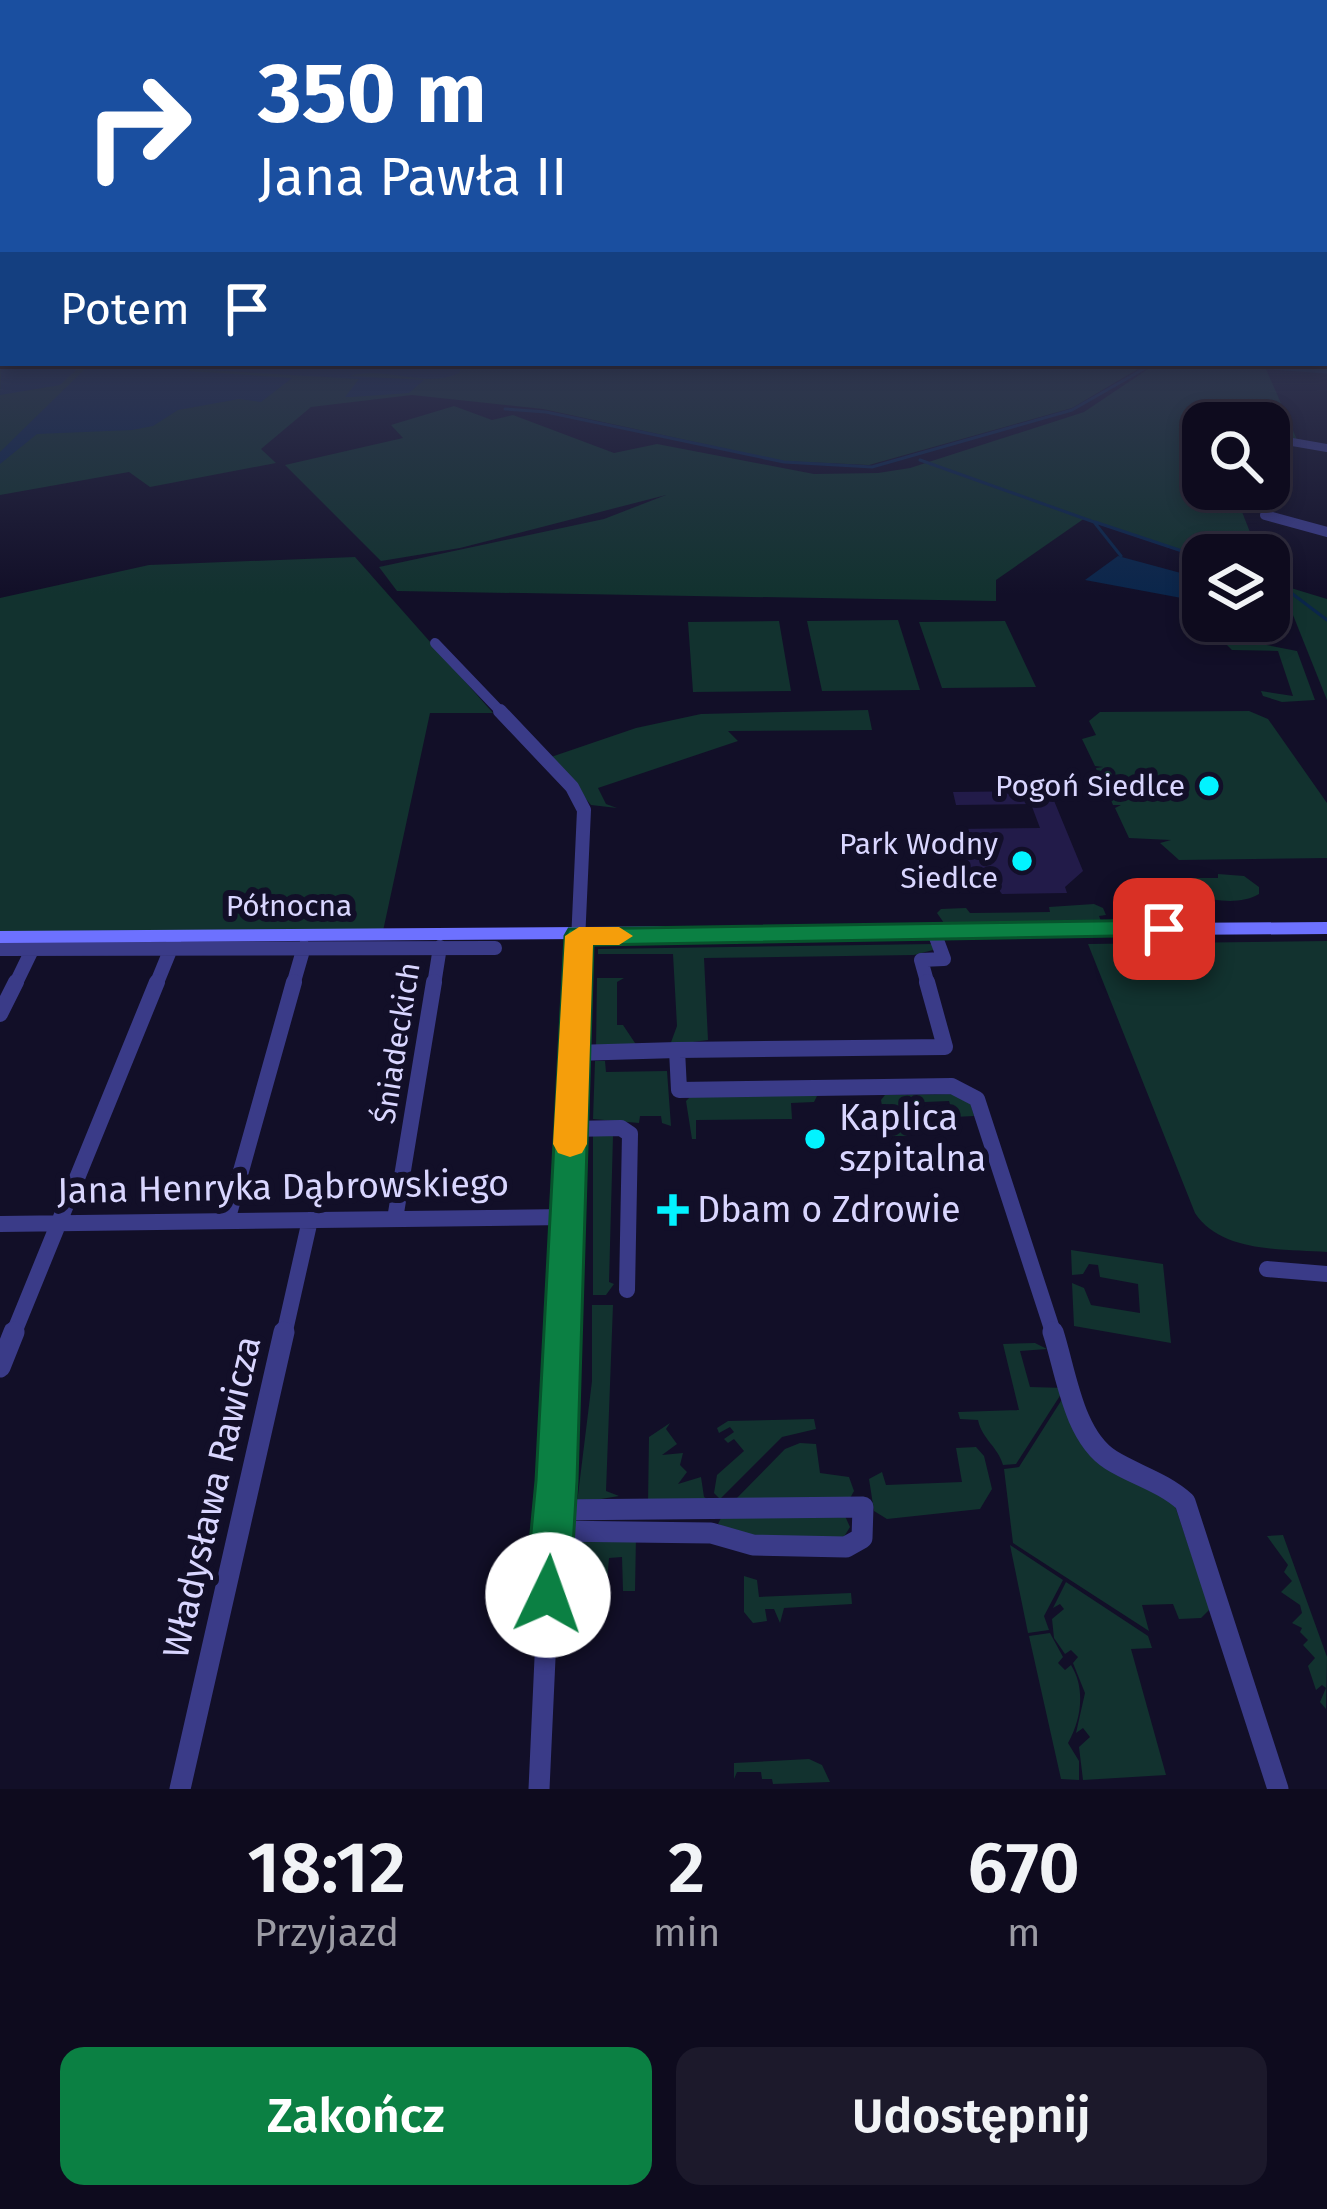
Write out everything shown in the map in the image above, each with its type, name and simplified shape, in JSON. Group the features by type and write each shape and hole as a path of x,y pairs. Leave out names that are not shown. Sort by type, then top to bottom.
{"main road":[{"name":"Północna","path":"0,937 173,942 1327,928"}],"street":[{"path":"1290,442 1327,448"},
{"path":"1265,515 1327,532"},
{"path":"434,643 582,803 568,1217 539,1789"},
{"path":"574,1052 945,1047 921,960 944,958 934,932"},
{"path":"0,1367 173,942"},
{"name":"Północna","path":"0,949 173,942 495,948"},
{"path":"227,1221 304,947"},
{"name":"Śniadeckich","path":"395,1219 440,947"},
{"path":"0,1014 33,948"},
{"path":"676,1050 679,1090 952,1086 977,1099 1087,1438 1110,1462 1161,1482 1185,1502 1278,1789"},
{"path":"570,1129 621,1128 630,1134 627,1290"},
{"name":"Jana Henryka Dąbrowskiego","path":"0,1224 568,1217"},
{"name":"Władysława Rawicza","path":"180,1789 310,1220"},
{"path":"1268,1269 1327,1274"},
{"path":"863,1507 866,1521 862,1538 846,1546 753,1545 711,1533 552,1520 863,1507"}],"green space":[{"path":"0,426 288,426 261,449 276,463 150,487 129,472 0,495"},
{"path":"392,426 544,426 614,453 657,444 814,474 910,468 1039,426 1182,426 1182,510 1241,510 1251,534 1182,534 1182,550 1085,518 996,580 996,601 397,591 379,567 604,519 666,495 460,548 381,561 285,465 403,438"},
{"path":"624,426 1006,426 869,465 783,461"},
{"path":"355,557 493,713 430,713 383,931 0,933 0,598 149,565"},
{"path":"1290,588 1327,599 1327,700 1290,608"},
{"path":"898,620 920,690 822,691 807,621"},
{"path":"779,621 791,691 693,692 688,622"},
{"path":"1005,621 1036,687 942,688 919,622"},
{"path":"1251,642 1297,651 1315,700 1282,702 1263,696 1261,691 1293,696 1278,651 1232,650 1225,643"},
{"path":"868,710 872,730 728,731 738,741 598,788 606,804 617,808 591,805 551,757 636,728 701,714"},
{"name":"Pogoń Siedlce","path":"1249,711 1268,719 1327,803 1327,858 1179,860 1160,843 1171,840 1129,838 1115,808 1121,805 1113,805 1110,798 1117,797 1113,788 1105,788 1103,784 1110,783 1106,774 1098,775 1096,768 1103,767 1095,766 1082,739 1096,735 1089,721 1100,712"},
{"path":"1218,874 1244,876 1259,887 1259,894 1222,901 1156,892 1154,887 1159,878 1218,878"},
{"path":"1094,904 1106,915 1099,916 1101,921 944,923 937,913 966,908 970,913 1050,912 1049,907"},
{"path":"1327,941 1327,1252 1237,1242 1206,1226 1195,1213 1088,944"},
{"path":"934,944 933,950 914,955 704,958 708,1040 670,1045 677,1026 673,954 598,954 598,949"},
{"path":"597,978 624,978 617,982 617,1025 623,1025 637,1046 596,1047"},
{"path":"595,1061 605,1061 606,1072 667,1071 671,1126 662,1123 661,1116 640,1116 639,1123 593,1119"},
{"path":"957,1094 970,1102 974,1116 954,1117 949,1101 901,1103 907,1136 887,1136 881,1100 885,1095"},
{"path":"691,1096 817,1096 814,1102 791,1103 792,1119 696,1120 696,1139 692,1139 686,1101"},
{"path":"593,1135 613,1136 609,1282 614,1284 606,1295 593,1295"},
{"path":"1071,1250 1163,1264 1171,1343 1074,1326 1072,1283 1084,1288 1091,1305 1140,1313 1138,1284 1100,1277 1098,1265 1089,1264 1083,1274 1072,1275"},
{"path":"592,1305 613,1305 606,1491 619,1496 577,1503 592,1381"},
{"path":"1035,1343 1047,1349 1020,1351 1030,1387 1065,1388 1016,1464 1003,1465 978,1420 960,1419 958,1412 1019,1410 1003,1344"},
{"path":"1066,1393 1084,1438 1101,1463 1172,1497 1210,1609 1201,1618 1179,1619 1173,1604 1142,1605 1149,1631 1013,1543 1004,1469 1019,1467"},
{"path":"814,1419 816,1429 782,1437 720,1499 714,1493 717,1475 744,1451 734,1439 728,1443 724,1439 734,1432 730,1427 719,1433 717,1428 728,1421"},
{"path":"670,1423 666,1429 677,1444 662,1455 683,1453 680,1465 687,1472 678,1484 701,1477 704,1497 715,1503 648,1504 649,1437"},
{"path":"816,1444 820,1473 849,1477 854,1491 849,1500 733,1502 785,1449"},
{"path":"976,1447 984,1456 992,1489 980,1509 887,1519 874,1511 869,1479 882,1472 886,1485 962,1482 956,1448"},
{"path":"845,1516 850,1527 842,1540 757,1540 718,1524 721,1518"},
{"path":"1283,1535 1327,1657 1326,1709 1320,1702 1326,1688 1322,1685 1316,1690 1308,1666 1315,1658 1303,1645 1308,1640 1302,1628 1292,1623 1302,1613 1300,1605 1281,1592 1292,1581 1284,1572 1288,1565 1267,1536"},
{"path":"636,1536 635,1591 623,1591 622,1557 609,1558 607,1582 584,1582 577,1537"},
{"path":"1010,1545 1063,1580 1044,1616 1049,1630 1028,1633"},
{"path":"744,1576 757,1580 759,1597 851,1593 852,1604 784,1608 780,1623 774,1609 765,1609 767,1621 753,1623 744,1612"},
{"path":"1066,1582 1148,1636 1152,1648 1131,1649 1166,1775 1083,1780 1079,1747 1090,1737 1083,1728 1076,1733 1085,1693 1073,1663 1078,1657 1071,1650 1065,1654 1054,1638 1052,1619 1064,1609 1060,1604 1053,1608"},
{"path":"1050,1633 1063,1657 1058,1663 1065,1670 1071,1665 1079,1684 1079,1715 1068,1743 1079,1761 1079,1780 1061,1779 1029,1636"},
{"path":"809,1759 822,1765 830,1782 773,1784 772,1779 762,1779 761,1772 737,1772 734,1779 734,1763"}],"water":[{"path":"26,426 150,426 37,434 0,464 0,452"},
{"path":"1118,556 1182,573 1182,598 1085,580"}],"building":[{"name":"Park Wodny Siedlce","path":"1050,791 1083,871 1065,887 1067,893 1002,894 993,882 972,882 956,829 1040,828 1031,804 956,805 953,792"}],"waterway":[{"path":"615,426 784,462 872,467 1014,426"},
{"path":"920,460 1094,522 1121,556"},
{"path":"1095,522 1182,551"},
{"path":"1290,592 1327,620"}],"slow traffic":[{"path":"570,1144 579,936 619,936"}],"place":[{"name":"Pogoń Siedlce","path":"1209,786"},
{"name":"Park Wodny Siedlce","path":"1022,861"},
{"name":"Kaplica szpitalna","path":"815,1139"},
{"name":"Dbam o Zdrowie","path":"673,1210"}],"route":[{"path":"548,1595 579,936 1164,929"}]}
